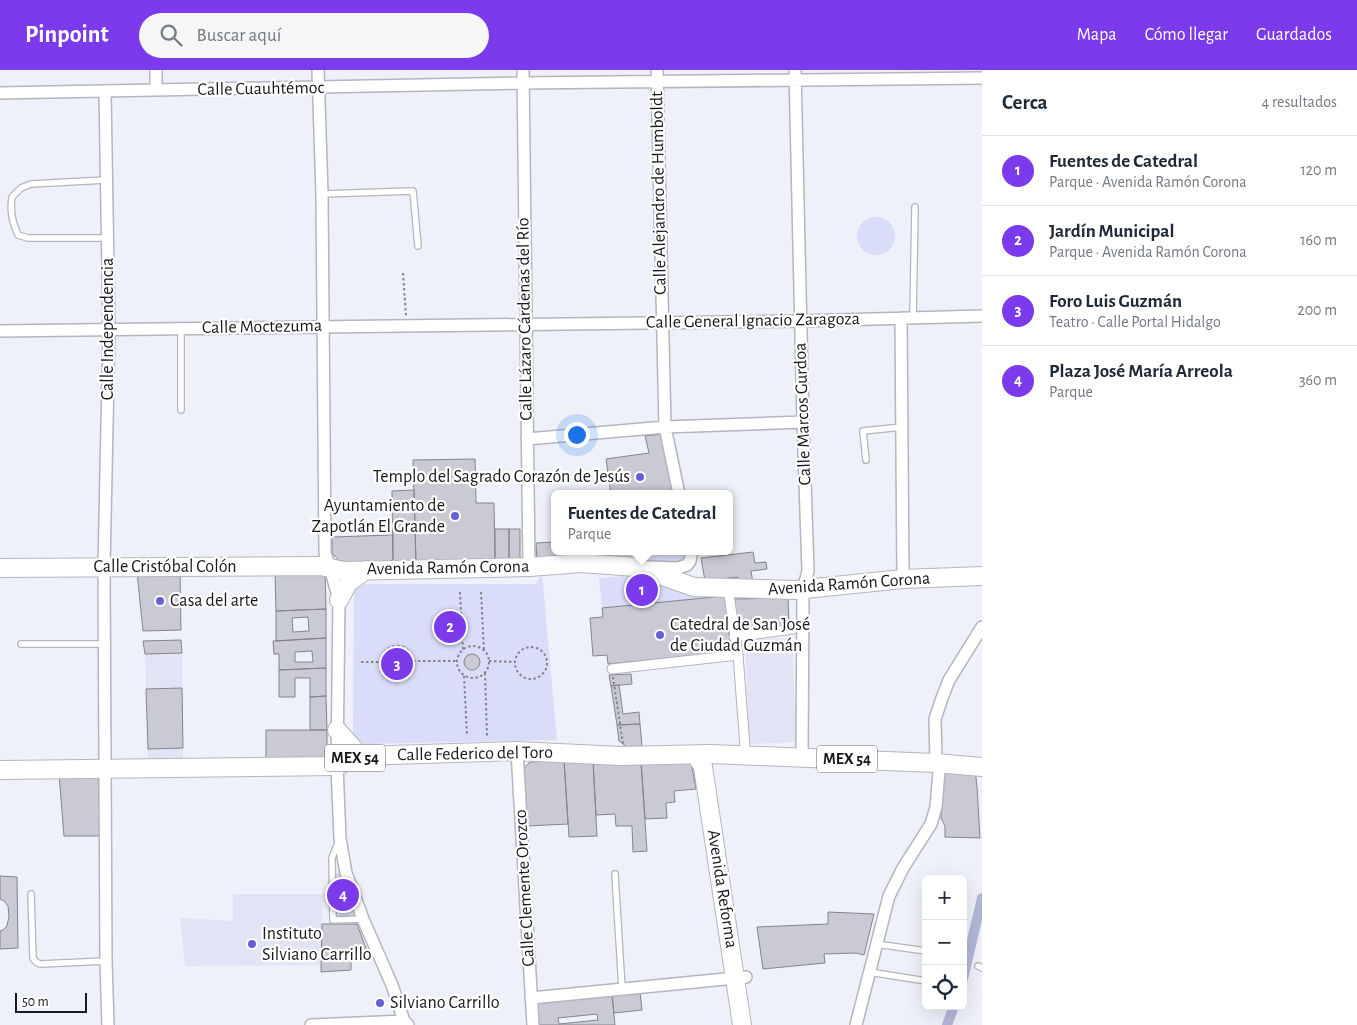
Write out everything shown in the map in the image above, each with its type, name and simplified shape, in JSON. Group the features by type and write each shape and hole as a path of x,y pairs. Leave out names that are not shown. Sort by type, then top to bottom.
{"main road":[{"name":"Avenida Ramón Corona","path":"330,568 344,571 529,567 581,563 636,567 694,587 803,590 904,579 982,576"},
{"name":"Calle Cristóbal Colón","path":"0,568 320,566 330,568"},
{"path":"338,600 348,583 366,570"},
{"path":"337,730 360,756"},
{"name":"Calle Federico del Toro","path":"0,770 337,766 360,756 517,751 620,756 703,754"},
{"name":"MEX 54","path":"703,754 936,763 982,767"},
{"name":"Avenida Reforma","path":"703,754 703,767 741,978 753,1025"},
{"name":"Avenida Reforma","path":"741,978 742,1025"}],"street":[{"path":"156,70 156,90"},
{"path":"311,1025 406,1023 346,873 340,838 337,766 338,600 325,553 322,194 318,70"},
{"name":"Calle Lázaro Cárdenas del Río","path":"523,70 529,567"},
{"name":"Calle Cuauhtémoc","path":"0,93 523,83 657,76 795,75 982,78"},
{"name":"Calle Marcos Gurdoa","path":"795,75 802,422 808,571 803,590 802,757"},
{"name":"Calle Alejandro de Humboldt","path":"657,76 664,426 679,490"},
{"name":"Calle Independencia","path":"105,92 109,329 104,567 108,1025"},
{"name":"Calle General Ignacio Zaragoza","path":"525,324 800,321 982,316"},
{"path":"904,579 902,427 907,318"},
{"name":"Calle Moctezuma","path":"0,331 525,324"},
{"path":"526,439 664,426 802,422"},
{"path":"636,567 683,567 690,562 691,555"},
{"path":"729,595 738,655 745,747"},
{"path":"734,637 793,629"},
{"path":"856,1025 889,896 903,868 931,824 936,807 939,771 936,763 935,719 949,680 981,630"},
{"path":"612,669 738,655"},
{"name":"Calle Clemente Orozco","path":"517,751 533,1025"},
{"path":"531,998 741,978"}],"lane":[{"path":"106,180 31,184 21,188 12,197 10,209 12,222 18,234 28,238 108,238"},
{"path":"322,194 413,191 418,246"},
{"path":"907,318 915,207"},
{"path":"181,329 181,410"},
{"path":"866,460 863,431 902,427"},
{"path":"21,644 104,644"},
{"path":"340,838 332,858 333,920 364,919"},
{"path":"615,874 622,989"},
{"path":"31,894 33,958 36,962 40,964 106,961"},
{"path":"876,944 922,950"},
{"path":"869,972 922,980"}],"path":[{"path":"403,273 406,325"},
{"path":"460,592 463,650"},
{"path":"481,592 484,651"},
{"path":"394,646 399,646 409,652 413,661 410,671 406,675 397,678 387,675 381,667 385,652 394,646"},
{"path":"485,672 473,678 464,675 460,671 457,661 458,656 470,646 476,646 488,656 489,662 485,672 487,736"},
{"path":"534,647 543,652 549,663 541,676 532,679 526,678 518,672 516,662 519,653 524,649 534,647"},
{"path":"413,661 457,661"},
{"path":"360,662 381,662"},
{"path":"489,662 516,662"},
{"path":"612,669 624,749"},
{"path":"464,675 467,736"}],"shaded area":[{"path":"876,217 890,222 895,236 890,250 876,255 862,250 857,236 862,222"},
{"path":"608,555 687,555 686,559 680,563 609,562"},
{"path":"542,573 557,740 359,744 353,738 354,591 359,584 536,584"},
{"path":"639,575 709,598 602,608 599,578"},
{"path":"792,638 796,742 749,744 745,639"},
{"path":"182,653 183,761 148,761 145,654"},
{"path":"336,873 343,873 357,916 338,917"},
{"name":"Instituto Silviano Carrillo","path":"233,894 323,894 321,965 185,966 180,918 233,921"}],"building":[{"name":"Templo del Sagrado Corazón de Jesús","path":"663,434 675,490 610,490 606,459 649,453 645,436"},
{"name":"Ayuntamiento de Zapotlán El Grande","path":"475,459 476,503 494,503 495,563 416,564 413,460"},
{"path":"414,490 416,564 393,565 392,491"},
{"path":"495,529 509,529 509,562 495,563"},
{"path":"509,529 520,529 520,562 509,562"},
{"path":"393,535 393,565 343,565 332,553 332,537"},
{"path":"551,542 551,555 588,555 589,559 537,562 536,543"},
{"path":"753,552 755,563 766,562 767,569 751,571 753,583 739,585 738,577 705,581 701,558"},
{"path":"588,555 608,555 609,559 589,559"},
{"name":"Casa del arte","path":"180,571 181,630 143,631 137,572"},
{"path":"275,572 325,573 326,609 276,611"},
{"name":"Catedral de San José de Ciudad Guzmán","path":"725,596 731,652 608,664 607,655 593,656 590,618 603,617 602,608"},
{"path":"788,598 789,625 737,634 733,599"},
{"path":"326,609 326,638 276,641 276,611","holes":["308,617 309,631 293,632 292,618"]},
{"path":"326,638 326,668 279,670 279,654 274,654 273,641","holes":["312,651 313,662 295,662 295,652"]},
{"path":"181,640 182,653 145,654 143,641"},
{"path":"394,652 408,652 407,672 393,671 387,666 387,657"},
{"path":"469,654 475,654 480,659 478,668 469,670 464,665 464,659"},
{"path":"326,668 326,696 310,697 310,678 295,678 295,697 279,697 279,670"},
{"path":"631,674 632,684 611,686 609,675"},
{"path":"619,685 623,714 639,712 640,724 617,725 611,686"},
{"path":"182,688 183,748 148,749 146,689"},
{"path":"326,696 327,730 310,730 310,697"},
{"path":"640,724 642,747 627,747 619,741 617,725"},
{"path":"266,730 327,730 327,760 266,760"},
{"path":"564,760 568,824 527,826 523,769 530,762"},
{"path":"564,760 593,761 597,836 569,837"},
{"path":"593,761 641,762 647,851 633,852 632,826 616,826 615,814 596,815"},
{"path":"641,762 691,762 696,789 674,791 675,802 666,803 667,818 645,819"},
{"path":"943,768 975,769 980,838 945,837 945,826 941,818"},
{"path":"59,774 98,774 101,836 64,836"},
{"path":"0,876 17,877 18,948 0,949 0,931 7,926 9,916 8,906 0,899"},
{"path":"828,912 874,914 864,955 856,953 824,954 825,963 763,969 757,927 828,924"},
{"path":"322,924 357,924 367,951 351,951 351,970 321,972"},
{"path":"640,992 642,1010 614,1013 612,995"},
{"path":"612,995 615,1025 536,1025 535,1003","holes":["597,1014 598,1020 559,1024 558,1018"]}],"waterway":[{"path":"966,965 982,898"},
{"path":"947,1025 953,1010"}],"place":[{"name":"Templo del Sagrado Corazón de Jesús","path":"640,477"},
{"name":"Ayuntamiento de Zapotlán El Grande","path":"455,516"},
{"name":"Fuentes de Catedral","path":"642,590"},
{"name":"Casa del arte","path":"160,601"},
{"name":"Jardín Municipal","path":"450,627"},
{"name":"Catedral de San José de Ciudad Guzmán","path":"660,635"},
{"name":"Foro Luis Guzmán","path":"397,664"},
{"name":"Plaza José María Arreola","path":"343,895"},
{"name":"Instituto Silviano Carrillo","path":"252,944"},
{"name":"Silviano Carrillo","path":"380,1003"}]}
